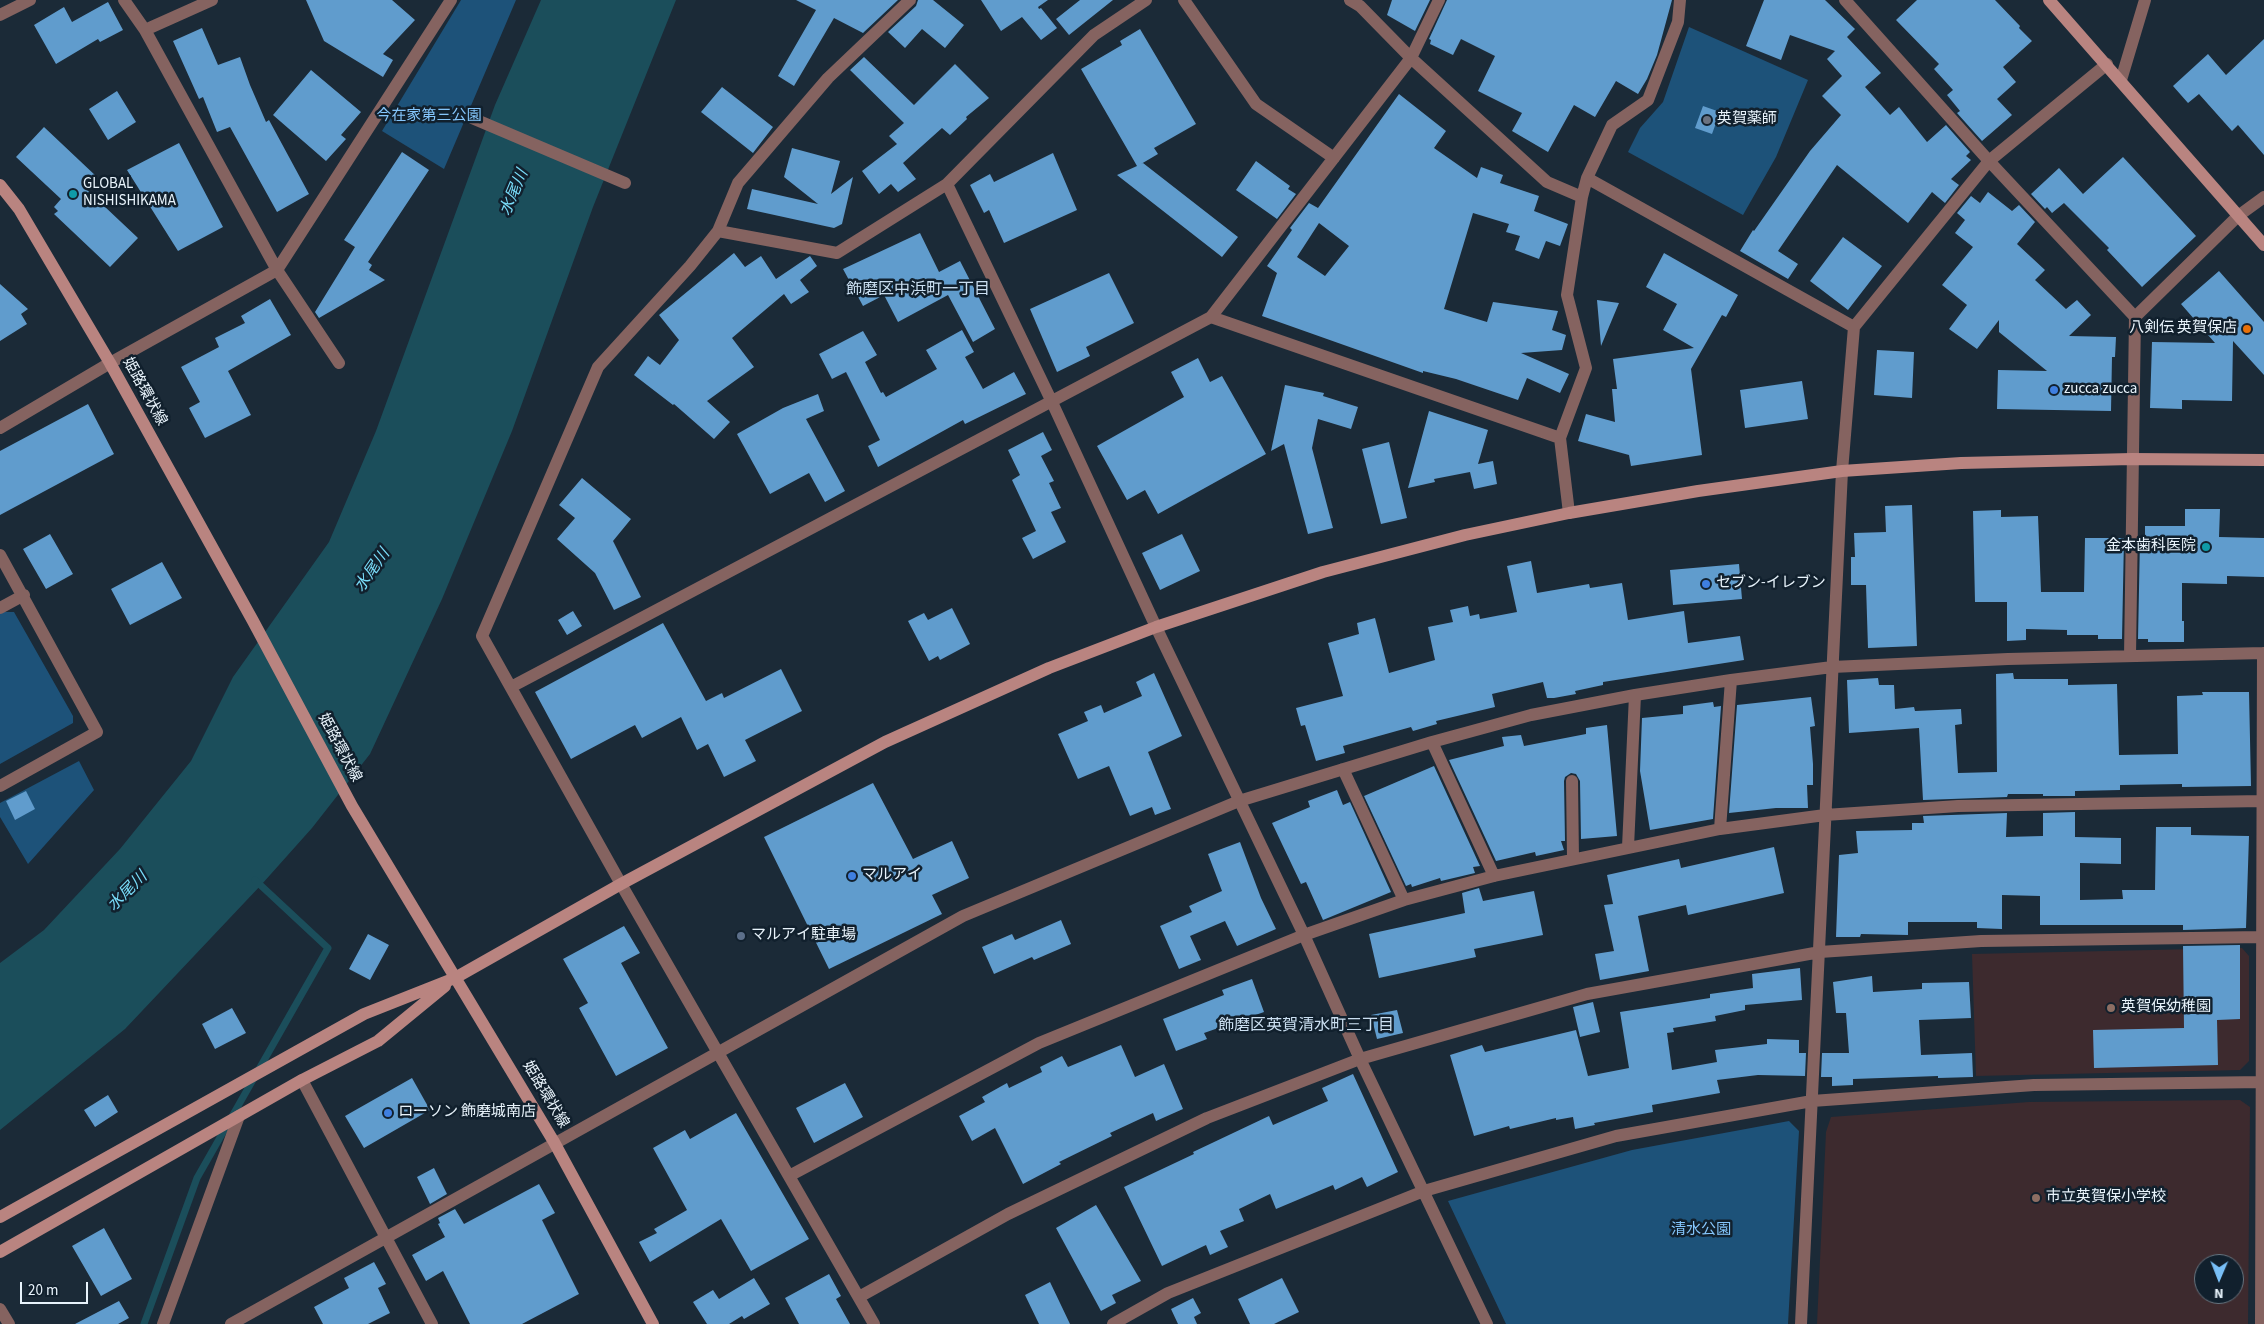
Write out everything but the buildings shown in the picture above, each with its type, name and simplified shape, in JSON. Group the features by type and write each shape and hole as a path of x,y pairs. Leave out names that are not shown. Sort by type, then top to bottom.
{"street":[{"path":"0,15 30,0"},
{"path":"124,0 145,30 277,270 339,363"},
{"path":"145,30 212,0"},
{"path":"0,428 277,270 450,0"},
{"path":"874,1324 621,884 482,636 598,367 690,266 718,231 738,183 828,78 910,0"},
{"path":"718,231 837,252 947,184 1094,35 1146,0"},
{"path":"1184,0 1256,104 1334,158"},
{"path":"1350,0 1360,6 1411,58 1547,182 1582,197"},
{"path":"511,687 1211,316 1411,58 1439,0"},
{"path":"1570,513 1560,438 1586,368 1567,295 1582,197 1587,178 1612,125 1648,100 1678,22 1680,0"},
{"path":"1845,0 1989,161 2135,317 2130,656"},
{"path":"2049,0 2108,64 2264,245"},
{"path":"2122,80 2145,0"},
{"path":"1801,1324 1842,472 1854,327 1989,161 2108,64"},
{"path":"472,118 625,184"},
{"path":"1587,178 1854,327"},
{"name":"姫路環状線","path":"0,184 19,209 110,364 253,621 352,806 554,1142 653,1324"},
{"path":"947,184 1304,935 1360,1059 1486,1324"},
{"path":"2135,317 2238,216 2264,197"},
{"path":"1211,316 1560,438"},
{"path":"0,1217 364,1014 455,978 621,884 885,742 1049,668 1156,627 1323,572 1465,535 1570,513 1698,491 1842,472 1961,463 2132,459 2264,460"},
{"path":"0,555 24,595 97,732 0,786"},
{"path":"0,608 24,595"},
{"path":"231,1324 554,1142 963,916 1239,801 1432,742 1531,715 1635,695 1731,680 1832,667 2008,659 2264,653 2261,1324"},
{"path":"1720,829 1731,680"},
{"path":"1628,847 1635,695"},
{"path":"1432,742 1494,876"},
{"path":"1343,769 1404,900"},
{"path":"1572,781 1573,859"},
{"path":"789,1176 1039,1043 1304,935 1404,900 1494,876 1720,829 1825,815 1958,806 2262,802"},
{"path":"859,1296 1008,1214 1207,1118 1360,1059 1587,994 1820,952 1981,941 2262,937"},
{"path":"0,1252 302,1080 378,1041 455,978"},
{"path":"302,1080 384,1238 432,1324"},
{"path":"1113,1324 1168,1293 1424,1191 1616,1136 1812,1101 2034,1085 2262,1082"},
{"path":"163,1324 239,1116"},
{"path":"0,1308 9,1324"}],"shaded area":[{"name":"英賀保幼稚園","path":"2242,948 2249,956 2249,1061 2240,1070 1976,1076 1972,954"},
{"name":"市立英賀保小学校","path":"2240,1100 2250,1107 2248,1324 1817,1324 1826,1132 1831,1117 2029,1102"}],"green space":[{"name":"今在家第三公園","path":"461,0 516,0 444,169 382,131"},
{"path":"1689,27 1808,80 1776,157 1743,215 1628,152 1640,128 1663,102"},
{"path":"0,612 14,612 73,716 73,723 0,764"},
{"path":"79,761 94,790 28,864 0,817 0,803"},
{"name":"清水公園","path":"1789,1121 1799,1131 1788,1324 1506,1324 1448,1201 1632,1150"}],"water":[{"name":"水尾川","path":"541,0 676,0 593,207 512,431 442,599 370,754 312,828 262,884 125,1029 0,1130 0,963 44,930 120,849 191,761 233,677 329,542 376,431 495,105"}],"waterway":[{"path":"144,1324 197,1178 328,948 255,880"}],"place":[{"name":"英賀薬師","path":"1707,120"},
{"name":"GLOBAL NISHISHIKAMA","path":"73,194"},
{"name":"八剣伝 英賀保店","path":"2247,329"},
{"name":"zucca zucca","path":"2054,390"},
{"name":"金本歯科医院","path":"2206,547"},
{"name":"セブン-イレブン","path":"1706,584"},
{"name":"マルアイ","path":"852,876"},
{"name":"マルアイ駐車場","path":"741,936"},
{"name":"英賀保幼稚園","path":"2111,1008"},
{"name":"ローソン 飾磨城南店","path":"388,1113"},
{"name":"市立英賀保小学校","path":"2036,1198"}],"district":[{"name":"飾磨区中浜町一丁目","path":"918,290"},
{"name":"飾磨区英賀清水町三丁目","path":"1306,1026"}]}
